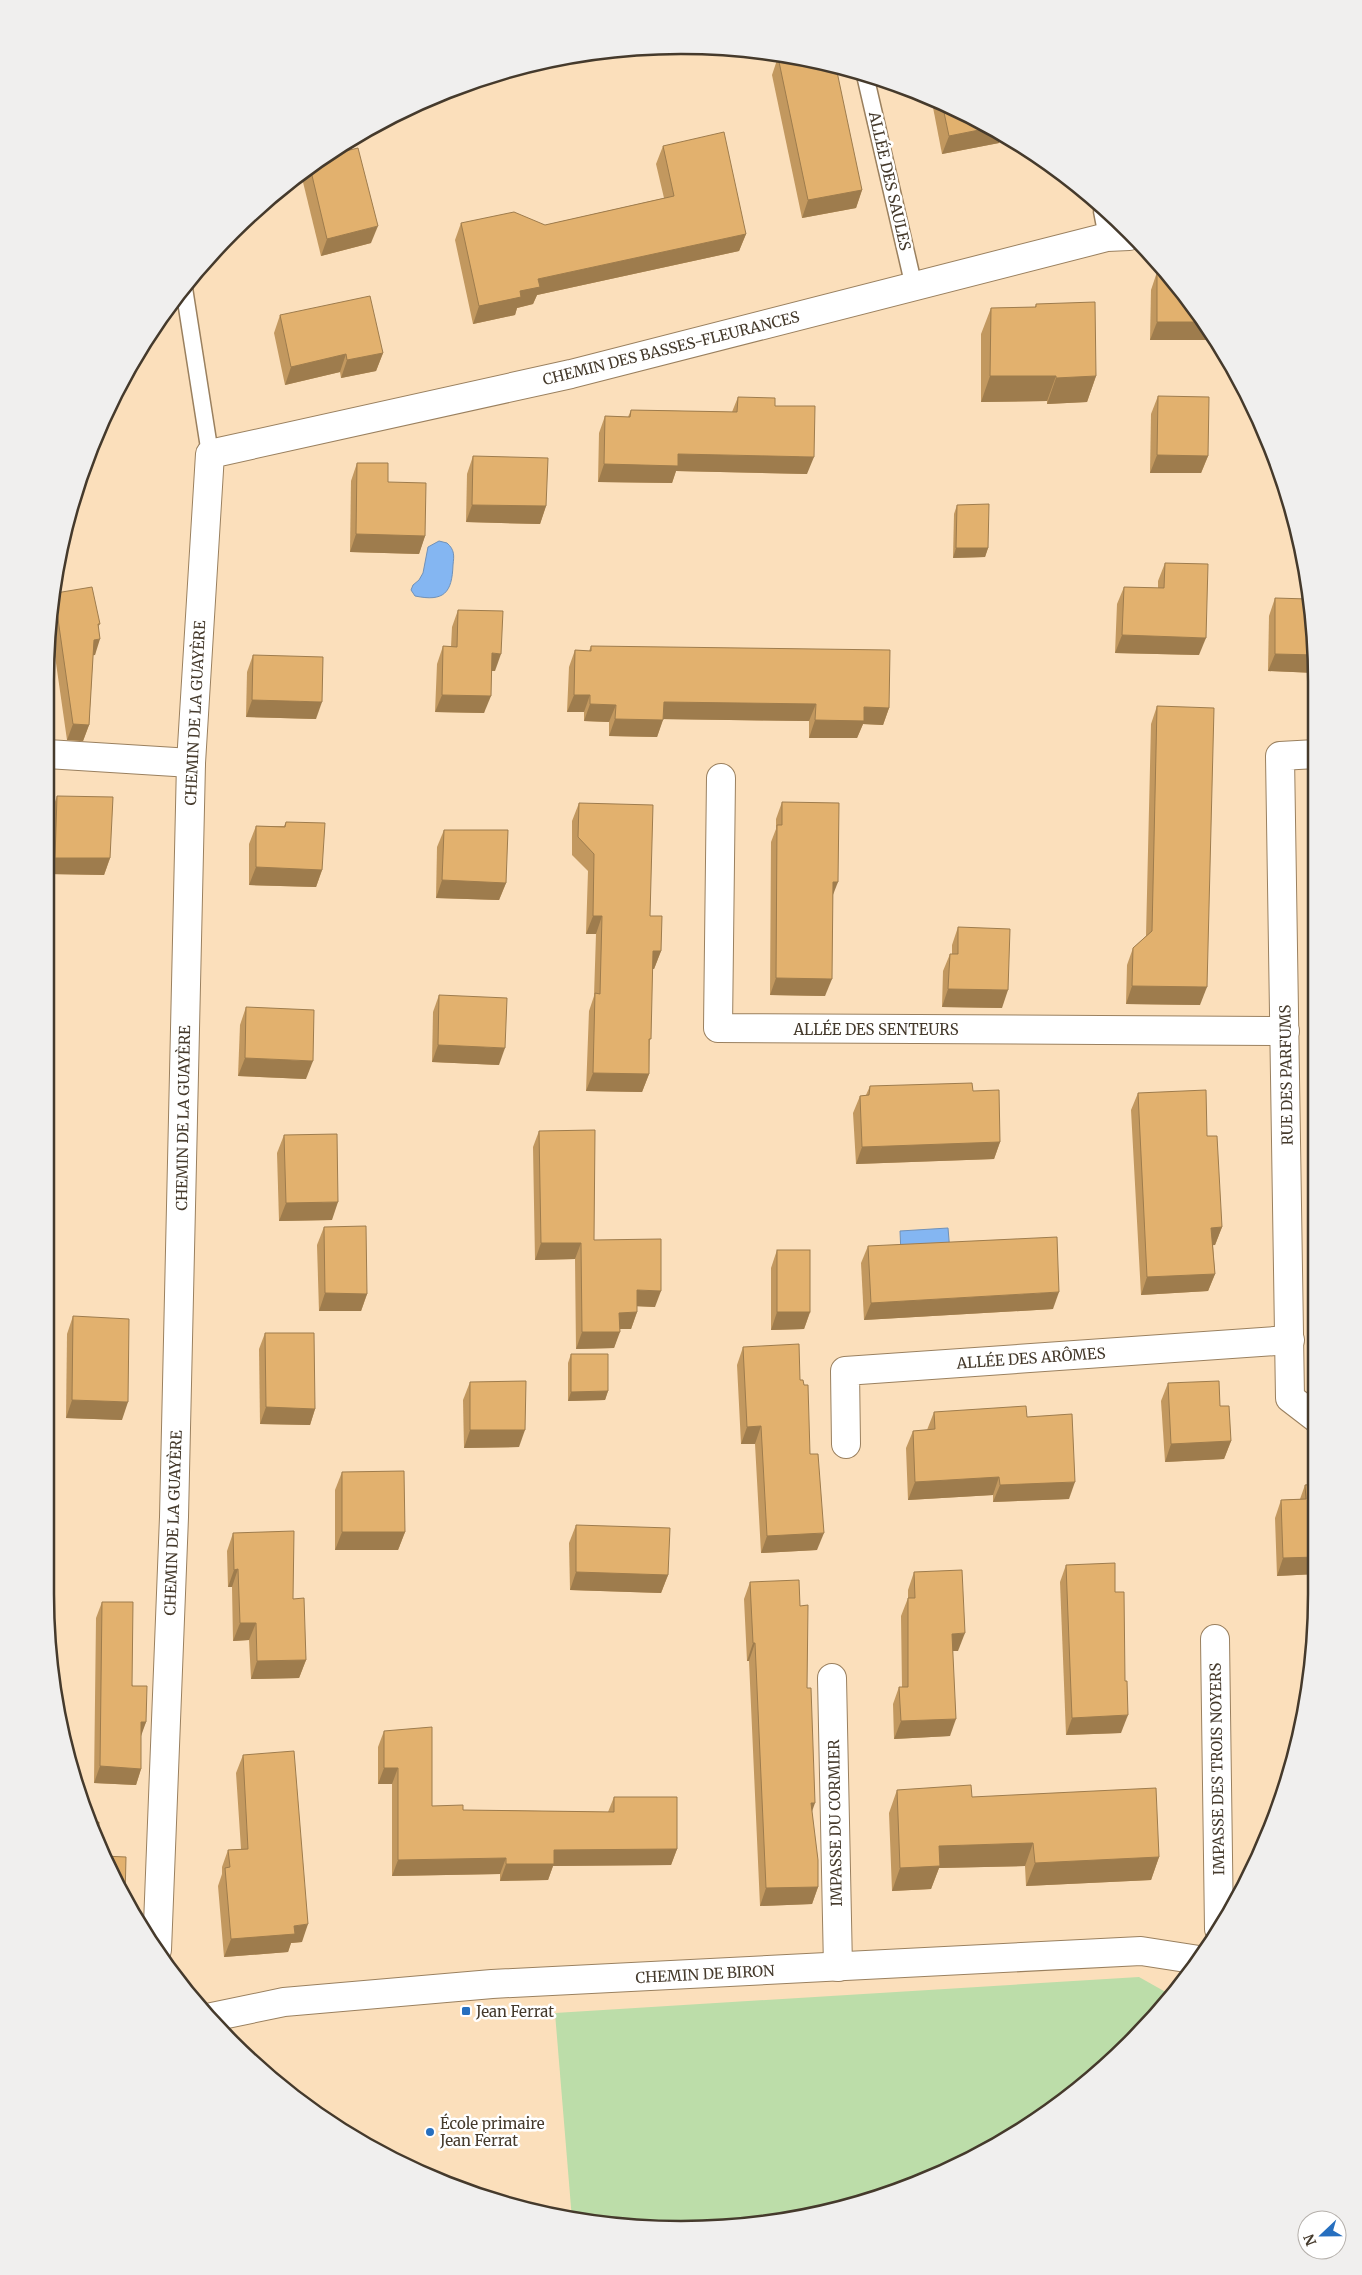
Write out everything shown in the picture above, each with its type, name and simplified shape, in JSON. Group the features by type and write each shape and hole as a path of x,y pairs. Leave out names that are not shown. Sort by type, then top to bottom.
{"street":[{"name":"CHEMIN DES BASSES-FLEURANCES","path":"210,454 571,374 914,286 1113,228"},
{"name":"CHEMIN DE LA GUAYÈRE","path":"157,1939 174,1517 191,763 210,454"},
{"path":"54,754 191,763"},
{"name":"RUE DES PARFUMS","path":"1308,754 1280,756 1290,1398 1308,1412"},
{"name":"ALLÉE DES SENTEURS","path":"721,778 718,1028 1285,1031"},
{"name":"ALLÉE DES ARÔMES","path":"846,1444 845,1371 1290,1340"},
{"name":"IMPASSE DES TROIS NOYERS","path":"1215,1639 1219,1916"},
{"name":"IMPASSE DU CORMIER","path":"832,1678 838,1968"},
{"name":"CHEMIN DE BIRON","path":"217,2016 284,2002 492,1984 1141,1952 1191,1959"}],"lane":[{"name":"ALLÉE DES SAULES","path":"866,82 914,286"},
{"name":"CHEMIN DE LA GUAYÈRE","path":"185,296 210,454"}],"green space":[{"path":"1139,1977 1166,1992 1125,2038 1063,2092 1029,2116 958,2157 921,2174 843,2200 763,2216 722,2220 640,2220 571,2211 555,2013"}],"water":[{"path":"439,541 447,543 453,553 452,575 448,589 440,596 433,598 415,596 411,590 423,573 428,547"},
{"path":"948,1228 950,1252 901,1254 900,1231"}],"building":[{"path":"779,62 837,74 862,190 808,200"},
{"path":"944,111 980,130 949,136"},
{"path":"724,132 746,234 538,279 540,287 520,291 521,297 479,306 461,223 514,212 545,225 674,196 663,146"},
{"path":"358,148 378,226 327,239 312,174 346,151"},
{"path":"1157,272 1157,272 1195,322 1157,322"},
{"path":"370,296 383,353 347,360 346,354 291,367 280,315"},
{"path":"1095,302 1096,376 1056,378 1056,376 990,376 991,308 1036,307 1036,304"},
{"path":"1158,396 1209,397 1208,456 1157,455"},
{"path":"738,397 775,398 775,406 815,406 814,457 678,454 678,466 604,464 605,416 630,417 631,410 737,412"},
{"path":"473,456 548,458 546,506 472,505"},
{"path":"357,463 388,463 388,482 426,483 425,536 356,534"},
{"path":"989,504 988,548 956,548 957,505"},
{"path":"1165,563 1208,564 1206,638 1122,635 1124,587 1164,588"},
{"path":"92,587 100,624 98,624 100,639 94,640 89,725 73,724 57,615 60,592"},
{"path":"1275,598 1303,599 1307,655 1275,654"},
{"path":"458,610 503,611 501,654 492,653 491,696 442,695 443,646 457,647"},
{"path":"591,646 890,650 889,708 864,707 864,721 815,720 816,704 664,702 663,720 615,719 616,705 590,704 590,695 574,695 575,650 591,651"},
{"path":"253,655 323,657 322,702 252,700"},
{"path":"1157,706 1214,708 1207,987 1132,986 1133,948 1152,931"},
{"path":"57,796 113,797 110,858 55,858"},
{"path":"782,802 839,803 838,882 833,882 832,979 776,978 777,825 782,825"},
{"path":"579,803 653,805 650,916 662,916 661,951 653,951 649,1074 593,1073 595,993 600,994 602,916 593,916 594,854 578,837"},
{"path":"286,822 325,823 322,870 256,867 256,826 285,827"},
{"path":"444,830 508,830 506,883 442,880"},
{"path":"958,927 1010,929 1008,990 948,989 950,954 958,954"},
{"path":"439,995 507,998 505,1048 438,1045"},
{"path":"246,1007 314,1010 313,1061 245,1058"},
{"path":"972,1083 973,1091 999,1090 1000,1142 862,1147 860,1096 869,1095 870,1086"},
{"path":"1206,1090 1207,1136 1217,1136 1222,1227 1211,1228 1215,1274 1147,1277 1138,1093"},
{"path":"595,1130 594,1240 661,1239 661,1291 637,1290 637,1312 619,1313 620,1332 582,1332 581,1243 541,1243 539,1131"},
{"path":"337,1134 338,1202 286,1203 284,1135"},
{"path":"366,1226 367,1294 325,1293 324,1227"},
{"path":"1057,1237 1059,1292 871,1303 868,1246"},
{"path":"777,1250 810,1250 810,1312 777,1312"},
{"path":"73,1316 129,1319 128,1402 72,1400"},
{"path":"265,1333 314,1333 315,1409 266,1407"},
{"path":"799,1344 800,1380 803,1380 804,1385 808,1385 810,1454 818,1454 824,1533 767,1536 761,1426 747,1427 743,1347"},
{"path":"571,1354 608,1354 608,1391 571,1392"},
{"path":"526,1381 525,1430 470,1430 470,1382"},
{"path":"1219,1381 1220,1406 1229,1406 1231,1441 1171,1444 1168,1383"},
{"path":"1026,1406 1027,1417 1072,1414 1075,1482 1000,1485 999,1477 915,1482 913,1431 935,1429 934,1412"},
{"path":"404,1471 405,1532 342,1532 342,1472"},
{"path":"1305,1485 1308,1485 1308,1557 1283,1558 1281,1500 1306,1499"},
{"path":"576,1525 670,1528 668,1575 576,1572"},
{"path":"294,1531 293,1599 304,1598 306,1660 257,1661 256,1623 240,1623 238,1569 234,1570 233,1533"},
{"path":"1115,1563 1115,1592 1124,1592 1125,1681 1127,1681 1128,1715 1072,1718 1066,1565"},
{"path":"962,1570 965,1633 952,1634 956,1719 901,1721 899,1687 908,1687 908,1598 915,1598 914,1572"},
{"path":"799,1580 800,1606 808,1605 807,1688 811,1688 815,1803 811,1803 818,1860 818,1887 766,1888 755,1643 753,1643 750,1582"},
{"path":"102,1602 133,1602 132,1686 147,1686 146,1722 141,1722 141,1769 100,1766"},
{"path":"432,1727 432,1806 463,1805 463,1810 614,1812 614,1797 677,1797 677,1849 554,1850 554,1864 506,1864 506,1858 398,1860 398,1768 384,1768 384,1731"},
{"path":"294,1751 308,1924 294,1926 295,1934 231,1939 225,1868 230,1867 228,1850 248,1849 243,1755"},
{"path":"971,1785 972,1797 1156,1788 1159,1857 1035,1863 1033,1843 939,1846 940,1866 900,1868 897,1790"},
{"path":"111,1856 126,1857 125,1885"}],"place":[{"name":"Jean Ferrat","path":"466,2011"},
{"name":"École primaire Jean Ferrat","path":"430,2132"}]}
